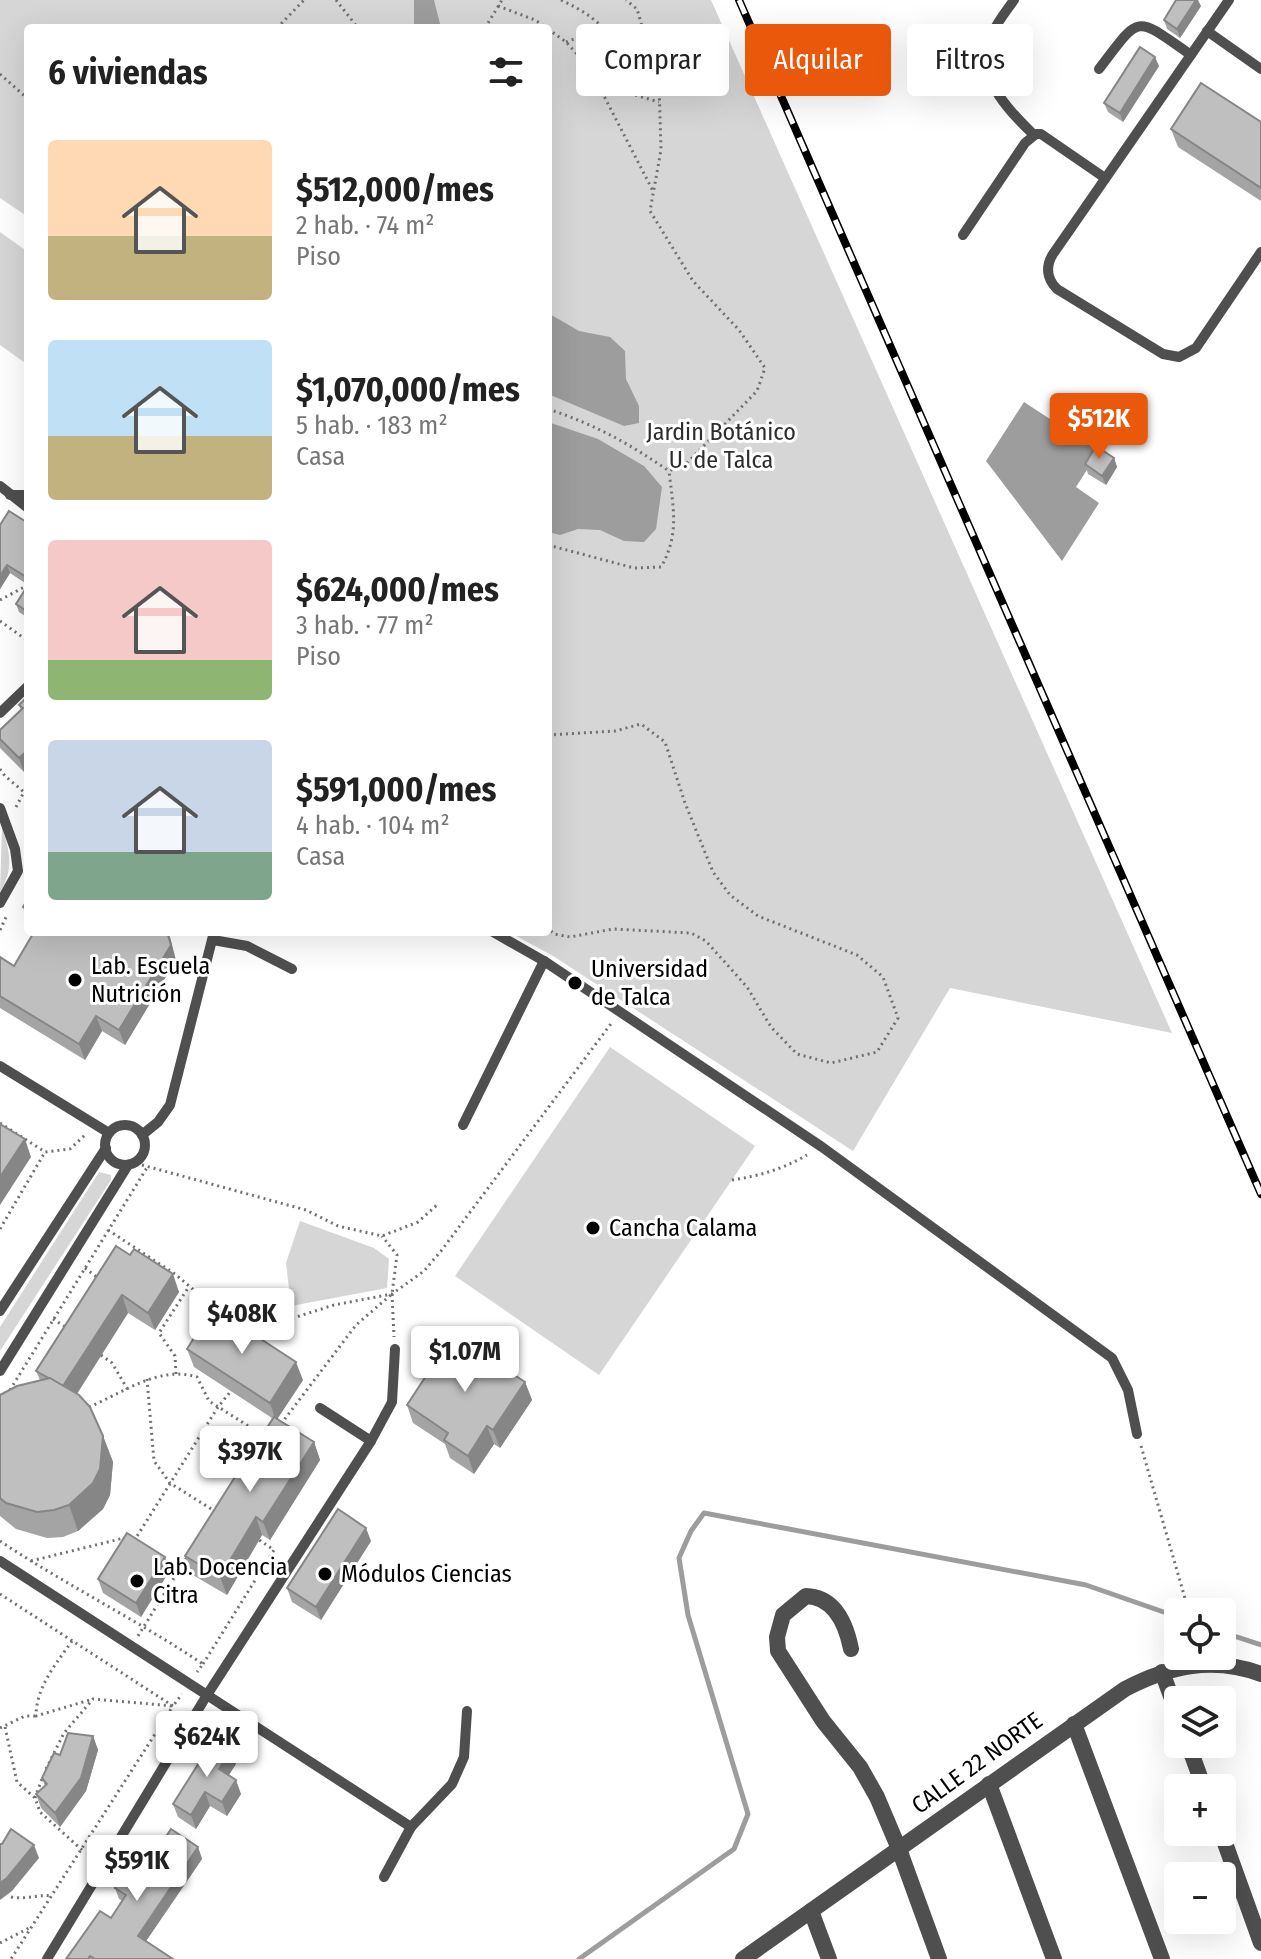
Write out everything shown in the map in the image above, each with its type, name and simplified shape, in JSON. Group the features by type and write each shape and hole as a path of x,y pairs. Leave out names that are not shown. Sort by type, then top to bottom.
{"street":[{"path":"851,1649 847,1629 835,1608 820,1599 806,1596 783,1615 777,1637 778,1651 823,1721 860,1767 877,1797 939,1959"},
{"name":"CALLE 22 NORTE","path":"743,1959 1125,1689 1162,1672 1207,1664 1240,1667 1261,1674"},
{"path":"1162,1672 1167,1686"},
{"path":"1074,1724 1162,1959"},
{"path":"989,1784 1054,1959"},
{"path":"1226,1846 1261,1943"},
{"path":"811,1911 829,1959"}],"lane":[{"path":"1014,0 992,33 986,58 997,95 1034,135"},
{"path":"1229,0 1049,259 1049,278 1057,289 1163,354 1179,357 1196,348 1261,252"},
{"path":"1099,69 1128,31 1137,25 1148,25 1191,55"},
{"path":"1207,31 1261,69"},
{"path":"963,235 1025,143 1034,135 1041,134 1105,178"},
{"path":"0,486 24,505"},
{"path":"10,495 24,495"},
{"path":"0,713 24,690"},
{"path":"0,808 15,849 18,871 0,903"},
{"path":"142,1135 158,1122 170,1105 214,936 247,946 292,969"},
{"path":"500,936 544,961 822,1147 1112,1358 1128,1390 1137,1434"},
{"path":"463,1125 544,961"},
{"path":"0,1066 109,1133"},
{"path":"0,1371 131,1164 145,1150 142,1135 137,1129 122,1126 109,1133"},
{"path":"0,1311 106,1148 109,1133"},
{"path":"106,1148 113,1161 131,1164"},
{"path":"47,1959 207,1695 371,1441 392,1402 395,1349"},
{"path":"320,1408 371,1441"},
{"path":"0,1561 411,1827"},
{"path":"384,1877 411,1827 452,1784 464,1757 467,1711"}],"path":[{"path":"281,24 304,0"},
{"path":"336,0 355,24"},
{"path":"487,24 502,0"},
{"path":"561,0 602,24"},
{"path":"626,0 637,9 659,84 661,150 650,211 693,281 739,330 765,368 757,391 687,463 669,471"},
{"path":"498,6 541,24"},
{"path":"552,32 589,67 653,192"},
{"path":"566,42 576,38"},
{"path":"0,74 24,95"},
{"path":"639,96 660,102"},
{"path":"552,410 626,441 669,471 674,519 673,547 661,567 634,568 552,546"},
{"path":"0,600 24,587"},
{"path":"0,621 24,638"},
{"path":"552,735 615,731 641,724 665,742 713,872 730,895 758,916 857,955 883,977 898,1018 877,1052 831,1063 797,1054 771,1027 747,987 706,941 691,933 613,929 570,937 552,932"},
{"path":"0,769 24,792"},
{"path":"86,1408 147,1379 185,1373 197,1377 209,1401 264,1436 282,1423 356,1325 424,1271 441,1251 620,1012"},
{"path":"0,1123 45,1152 0,1229"},
{"path":"732,1180 759,1176 790,1165 822,1147"},
{"path":"131,1164 306,1210 338,1226 382,1236 418,1222 437,1205"},
{"path":"8,1394 148,1166"},
{"path":"108,1230 175,1274 208,1302 253,1317 293,1318 334,1305 392,1294"},
{"path":"382,1236 397,1255 392,1294 395,1349"},
{"path":"85,1268 109,1285"},
{"path":"176,1374 175,1356 159,1333 189,1287"},
{"path":"53,1319 77,1335"},
{"path":"101,1355 112,1363 128,1390"},
{"path":"147,1379 154,1461 170,1483 226,1519"},
{"path":"130,1548 231,1391"},
{"path":"1137,1434 1185,1598"},
{"path":"11,1959 274,1550 250,1534"},
{"path":"31,1561 138,1535"},
{"path":"0,1541 145,1626 203,1664"},
{"path":"132,1646 191,1549"},
{"path":"0,1594 173,1706"},
{"path":"36,1716 45,1680 72,1641"},
{"path":"82,1850 40,1812 35,1798 17,1782 3,1728 25,1716 36,1716 93,1699 173,1706"},
{"path":"35,1798 64,1733 93,1699"},
{"path":"11,1897 24,1900 52,1896"},
{"path":"0,1943 32,1926"}],"green space":[{"name":"Jardin Botánico U. de Talca","path":"0,0 711,0 722,24 576,24 576,96 729,96 729,40 745,76 745,96 754,96 1172,1033 950,988 853,1151 553,956 516,936 552,936 552,24 24,24 24,214 0,198"},
{"path":"0,232 24,249 24,362 0,345"},
{"path":"2,827 9,860 7,876 0,892"},
{"name":"Cancha Calama","path":"610,1047 755,1146 599,1375 455,1276"},
{"path":"99,1172 111,1175 111,1180 0,1351 0,1327"},
{"path":"300,1221 374,1248 389,1259 387,1288 291,1306 286,1263"}],"shaded area":[{"path":"414,0 434,0 440,24 414,24"},
{"path":"552,315 579,331 610,337 625,351 626,379 639,406 639,423 624,426 552,396"},
{"path":"1024,402 1099,451 1076,487 1099,503 1062,561 986,461"},
{"path":"552,423 598,439 644,466 662,487 656,529 644,542 624,541 600,530 578,529 560,535 552,533"}],"building":[{"path":"1176,0 1196,0 1177,29 1164,20"},
{"path":"1140,47 1155,57 1120,113 1104,103"},
{"path":"1201,83 1261,122 1261,188 1171,129"},
{"path":"1096,446 1114,458 1102,476 1085,464"},
{"path":"9,511 24,520 24,576 7,565 0,576 0,525"},
{"path":"24,591 24,609 16,604"},
{"path":"24,700 24,754 19,758 0,739 0,730 23,708 19,705"},
{"path":"32,936 168,936 171,945 119,1030 96,1016 79,1044 0,996 0,957 14,966"},
{"path":"0,1124 25,1139 0,1177"},
{"path":"116,1246 130,1255 134,1249 173,1274 148,1313 122,1295 63,1386 36,1371"},
{"path":"210,1313 221,1320 224,1315 296,1362 270,1403 187,1349"},
{"path":"453,1335 525,1382 493,1430 487,1426 468,1456 444,1440 448,1433 407,1405"},
{"path":"50,1378 79,1395 90,1407 103,1436 100,1469 93,1483 69,1505 37,1512 6,1503 0,1498 0,1395 17,1386"},
{"path":"274,1417 314,1442 263,1522 256,1517 220,1577 185,1556 240,1469 232,1463 244,1443 253,1449"},
{"path":"338,1509 366,1528 316,1607 287,1588"},
{"name":"Lab. Docencia Citra","path":"127,1533 165,1557 136,1603 98,1579"},
{"path":"68,1733 93,1736 81,1778 55,1813 36,1794 47,1784 42,1778 54,1753 60,1755"},
{"path":"214,1739 231,1750 219,1769 236,1780 222,1802 205,1792 191,1815 173,1804"},
{"path":"11,1829 34,1845 0,1883 0,1844"},
{"path":"171,1829 198,1847 138,1936 173,1959 95,1959 90,1956 88,1959 66,1959 100,1911 111,1918 126,1895 115,1888 148,1838 160,1846"}],"waterway":[{"path":"579,1959 734,1849 748,1814 688,1615 679,1558 691,1531 704,1513 1086,1585 1164,1612"},
{"path":"1236,1637 1261,1645"}],"railway":[{"path":"739,0 1261,1194"}],"place":[{"name":"Lab. Escuela Nutrición","path":"75,980"},
{"name":"Universidad de Talca","path":"575,983"},
{"name":"Cancha Calama","path":"593,1228"},
{"name":"Módulos Ciencias","path":"325,1574"},
{"name":"Lab. Docencia Citra","path":"137,1581"}]}
